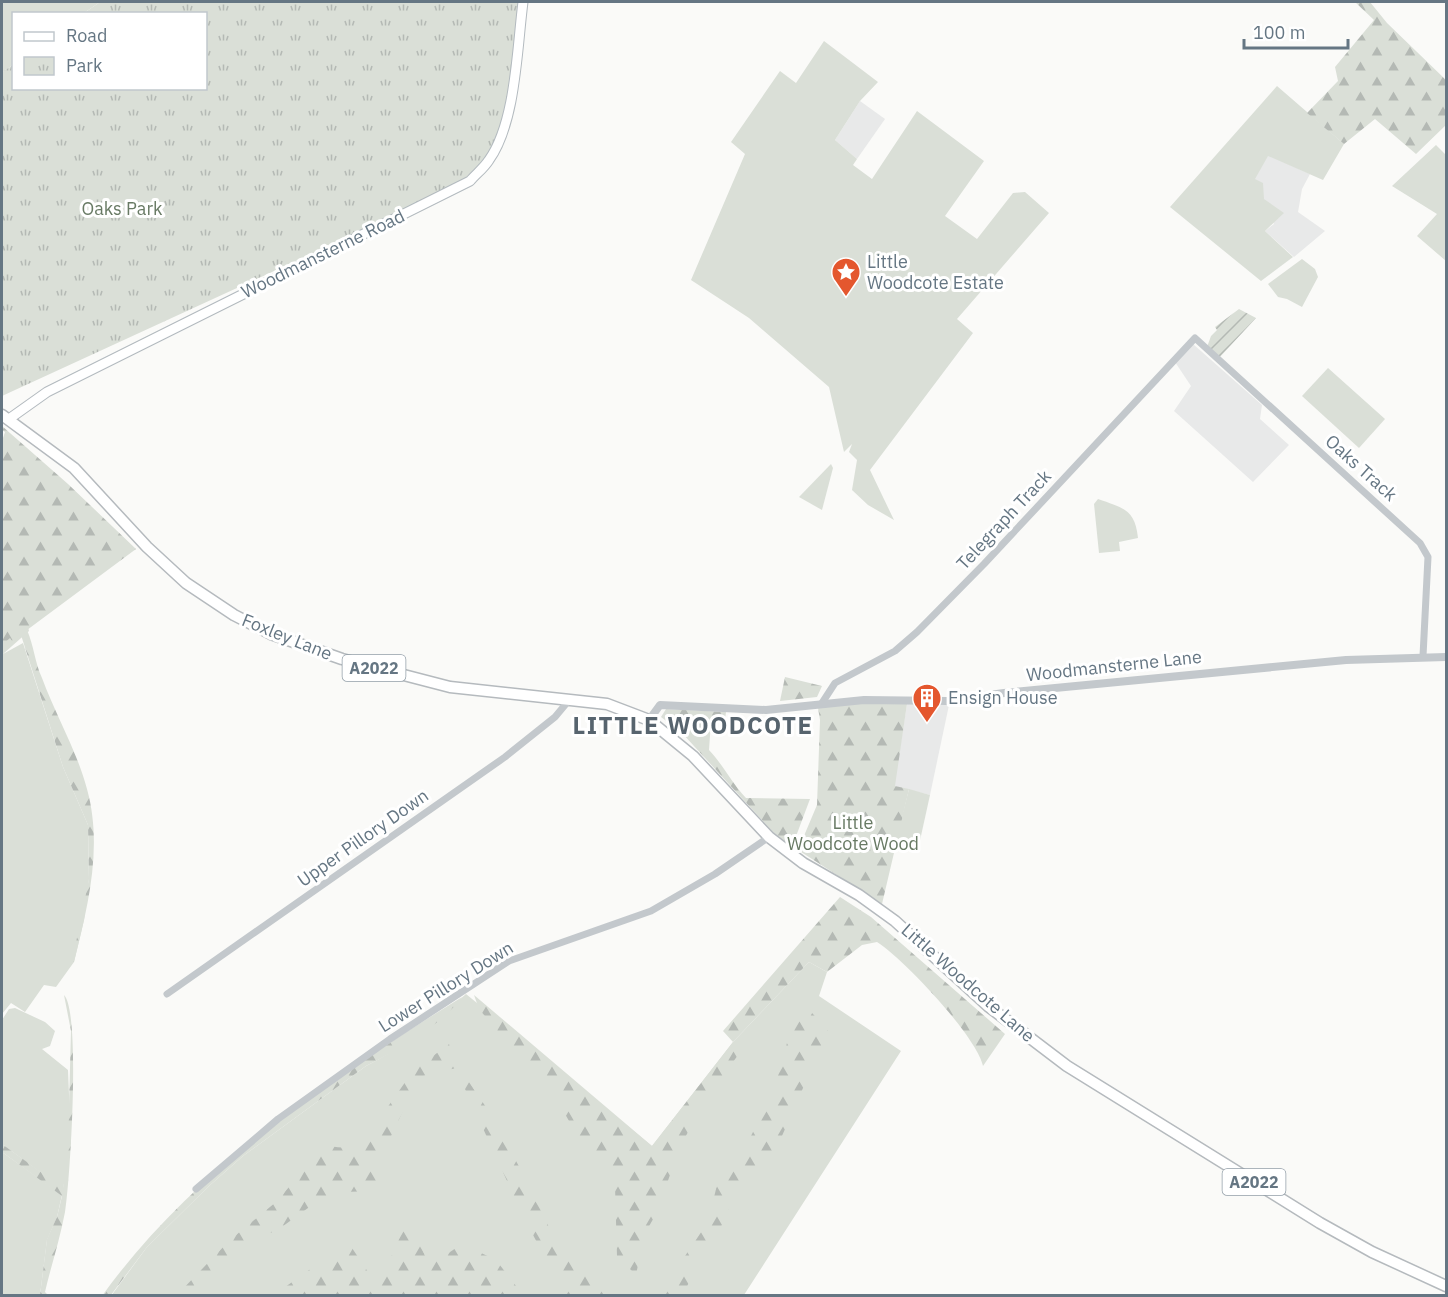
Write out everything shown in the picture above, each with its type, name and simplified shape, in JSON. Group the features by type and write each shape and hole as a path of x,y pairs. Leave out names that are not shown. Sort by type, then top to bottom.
{"main road":[{"name":"Woodmansterne Road","path":"5,417 47,392 470,181 489,160 500,139 508,109 523,2"},
{"name":"Foxley Lane","path":"5,417 74,468 153,553 186,583 226,610 271,634 333,657 450,687 607,704"},
{"name":"Little Woodcote Lane","path":"607,704 649,720 693,756 769,837 803,864 859,895 895,921 988,1006 1067,1065 1320,1223 1372,1252 1446,1287"}],"street":[{"name":"Oaks Track","path":"1195,338 1420,543 1428,557 1423,656"},
{"name":"Telegraph Track","path":"822,703 836,683 895,651 917,632 984,564 1195,338"},
{"name":"Woodmansterne Lane","path":"649,720 660,705 766,710 864,700 948,701 1015,692 1325,662 1423,656 1446,657"},
{"name":"Upper Pillory Down","path":"167,994 505,757 555,717 570,699"},
{"name":"Lower Pillory Down","path":"196,1189 278,1119 390,1039 509,961 651,911 715,874 769,837"}],"shaded area":[{"path":"860,101 885,119 857,159 835,140"},
{"path":"1268,155 1310,174 1302,189 1298,212 1325,231 1294,257 1265,231 1274,224 1254,179"},
{"path":"1193,344 1262,405 1260,419 1289,445 1253,482 1174,411 1191,386 1175,362"},
{"path":"907,704 949,705 930,795 894,786"}],"green space":[{"path":"2,2 100,2 85,12 12,12 12,66 2,72"},
{"name":"Oaks Park","path":"100,2 523,2 508,109 500,139 470,181 2,396 2,72 12,66 12,90 207,90 207,12 85,12"},
{"path":"1355,2 1370,2 1387,23 1446,80 1446,125 1416,154 1375,119 1344,144 1307,113 1338,81 1335,67 1374,20"},
{"path":"824,41 878,82 860,101 835,140 857,159 853,165 872,179 917,111 984,161 945,216 977,239 1013,193 1025,192 1049,213 957,319 973,333 870,470 894,520 868,505 852,490 857,460 849,452 852,444 844,452 829,387 749,318 691,280 745,154 731,142 780,71 796,83"},
{"path":"1277,86 1344,144 1323,180 1268,156 1255,179 1263,183 1264,199 1284,213 1265,231 1293,257 1261,281 1170,207"},
{"path":"1436,145 1446,155 1446,261 1417,236 1437,214 1392,186"},
{"path":"1302,259 1315,269 1318,277 1302,307 1278,297 1268,284"},
{"path":"1239,309 1256,318 1219,358 1207,347 1211,336 1217,330 1215,327"},
{"path":"1328,368 1385,419 1359,448 1302,396"},
{"path":"2,426 68,484 136,549 27,630 40,672 83,775 92,811 94,854 92,876 74,962 72,962 89,879 88,825 63,767 21,635 12,641 10,638 2,645 2,441 5,432"},
{"path":"831,464 833,468 822,510 799,497"},
{"path":"1098,499 1126,511 1134,521 1138,538 1119,542 1120,551 1099,553 1094,504"},
{"path":"2,517 29,631 3,654 23,643 63,767 88,825 89,879 84,920 74,962 56,987 44,985 25,1012 11,1003 2,1014"},
{"path":"785,677 822,686 817,697 780,701"},
{"name":"Little Woodcote Wood","path":"865,702 907,704 895,786 909,789 882,904 798,850 817,805 820,720 818,708"},
{"path":"666,709 726,712 725,720 711,721 709,750 746,798 810,799 792,847 773,832 682,733 661,717"},
{"path":"909,789 930,795 919,845 896,840"},
{"path":"840,897 871,917 1005,1034 983,1066 968,1037 938,999 904,964 877,942 862,945 827,972 809,962 733,1042 723,1031"},
{"path":"809,962 827,972 819,996 901,1051 744,1295 111,1296 147,1247 243,1156 366,1066 419,1033 466,994 652,1146 733,1042"},
{"path":"64,995 69,1008 72,1032 73,1063 69,1168 65,1212 45,1292 48,1295 40,1295 47,1239 57,1217 62,1196 2,1152 2,1144 63,1188 68,1141 71,1031"},
{"path":"474,995 652,1146 733,1042 741,1051 705,1100 680,1147 656,1214 644,1235 636,1275 617,1256 615,1186 578,1137 542,1073 506,1041 479,1009"},
{"path":"462,997 431,1027 405,1045 366,1066 243,1156 147,1247 111,1295 102,1296 138,1250 178,1207 267,1129 364,1060"},
{"path":"805,1005 828,1031 778,1145 731,1203 718,1234 698,1263 683,1295 665,1295 681,1262 708,1222 717,1185 751,1136 774,1090 787,1043"},
{"path":"15,1008 45,1022 55,1031 50,1046 42,1049 68,1070 71,1143 63,1189 2,1144 2,1020 9,1009"},
{"path":"449,1044 456,1068 419,1077 384,1151 374,1161 379,1191 340,1192 308,1208 279,1229 251,1242 209,1280 198,1295 177,1295 230,1240 276,1202 317,1155 303,1133 331,1146 361,1145 413,1071"},
{"path":"460,1069 490,1113 534,1194 559,1250 592,1274 613,1295 565,1295 524,1218 465,1089"},
{"path":"2,1152 62,1195 57,1217 47,1240 40,1295 2,1295"},
{"path":"409,1216 429,1266 462,1244 496,1260 523,1295 274,1295 348,1242 378,1287"}],"place":[{"name":"Little Woodcote Estate","path":"846,298"},
{"name":"Ensign House","path":"927,724"}],"district":[{"name":"LITTLE WOODCOTE","path":"693,726"}]}
